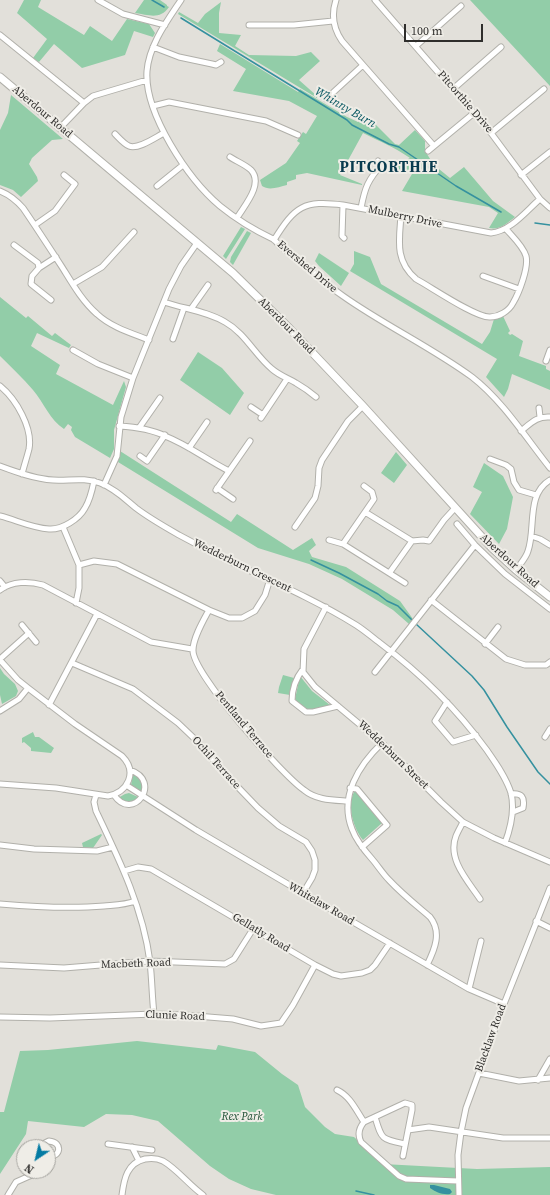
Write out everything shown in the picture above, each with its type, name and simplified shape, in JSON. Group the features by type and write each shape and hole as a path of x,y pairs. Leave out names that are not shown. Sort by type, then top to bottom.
{"main road":[{"name":"Aberdour Road","path":"0,77 233,273 289,328 363,406 492,548 516,570 550,597"}],"street":[{"path":"98,0 123,14 165,25"},
{"name":"Evershed Drive","path":"181,0 153,47 147,69 147,80 153,106 164,132 183,165 206,193 220,205 267,238 274,240 337,292 358,307 450,362 473,378 492,395 550,468"},
{"path":"336,0 333,21 338,36 434,146"},
{"name":"Pitcorthie Drive","path":"377,1 491,133 540,199 550,208"},
{"path":"416,46 461,6"},
{"path":"249,26 294,25 333,21"},
{"path":"0,35 84,103"},
{"path":"153,47 179,57 216,65 221,62"},
{"path":"454,89 501,47"},
{"path":"326,98 363,65"},
{"path":"60,128 84,103 97,94 147,80"},
{"path":"491,133 544,89"},
{"path":"153,106 164,102 173,102 266,121 298,135"},
{"path":"428,151 474,113"},
{"path":"115,134 130,146 135,147 140,146 164,132"},
{"path":"521,174 550,152"},
{"path":"230,157 240,160 250,170 255,179 253,192 237,218"},
{"path":"360,208 365,188 370,177 382,164"},
{"path":"157,186 183,165"},
{"path":"34,225 55,210 75,184 64,175"},
{"path":"0,191 17,201 88,306 107,322 149,340"},
{"path":"401,216 399,244 402,261 406,268 416,279 475,313 490,317 498,316 513,304 526,269 526,256 523,248 506,229 540,199"},
{"name":"Mulberry Drive","path":"274,240 285,222 298,209 306,205 320,202 360,208 484,233 499,232 506,229"},
{"path":"343,205 342,236 344,238"},
{"path":"73,284 102,267 134,232"},
{"path":"104,484 117,456 119,426 125,401 133,378 177,272 197,243"},
{"path":"14,245 38,263 39,268"},
{"path":"51,300 31,284 32,276 39,268 56,257"},
{"path":"483,276 488,281 519,289"},
{"path":"192,309 208,285"},
{"path":"164,302 213,316 234,328 244,337 272,369 316,397"},
{"path":"172,339 184,308"},
{"path":"73,350 98,364 133,378"},
{"path":"546,361 550,350"},
{"path":"251,407 262,416 287,379"},
{"path":"0,386 19,409 29,431 29,448 22,474"},
{"path":"139,428 160,398"},
{"path":"295,527 315,498 318,486 319,468 322,460 348,421 363,406"},
{"path":"539,408 540,417"},
{"path":"521,431 536,418 550,417"},
{"path":"189,448 208,422"},
{"path":"119,426 139,428 165,435 228,471"},
{"path":"140,456 147,461 165,435"},
{"path":"234,499 217,489 250,441"},
{"path":"490,459 506,465 511,469 514,482 519,490 536,496"},
{"name":"Wedderburn Crescent","path":"0,466 22,474 53,480 81,479 104,484 138,509 175,533 326,607 357,625 410,667 446,702 476,736 496,763 511,794 513,812 510,830 505,843"},
{"path":"516,570 528,551 536,496 545,483 550,480"},
{"path":"0,516 48,529 63,527 75,519 85,509 91,497 94,481"},
{"path":"343,544 374,499 372,492 364,486"},
{"path":"365,512 412,541 429,541 455,508"},
{"name":"Aberdour Road","path":"457,524 475,545 505,574 550,609"},
{"path":"63,527 79,565 79,588 76,603"},
{"path":"531,536 550,545"},
{"path":"329,540 343,544 405,582"},
{"path":"390,572 412,541"},
{"path":"375,672 411,624 475,545"},
{"path":"79,565 94,561 117,564 208,610 230,618 242,618 255,611 264,595 270,579"},
{"path":"0,581 2,588 27,582 35,582 151,642 192,649 198,631 208,610"},
{"path":"431,600 506,659 525,665 546,665 550,662"},
{"path":"326,607 304,649 303,669 297,677 292,695 292,701 306,712 313,712 338,706"},
{"path":"49,705 97,614"},
{"path":"22,625 36,642"},
{"path":"485,644 498,628"},
{"path":"0,784 56,788 108,796 114,795 123,790 130,770 126,759 49,705 18,680 0,659 29,633"},
{"name":"Pentland Terrace","path":"192,649 197,666 217,693 263,750 296,784 319,798 348,802"},
{"name":"Ochil Terrace","path":"72,663 132,689 178,723 198,742 258,808 279,826 306,842 312,851 315,860 315,870 303,893"},
{"name":"Wedderburn Street","path":"303,669 303,672 315,687 382,743 463,822 505,843 550,862"},
{"path":"0,711 19,699 28,688"},
{"path":"446,702 435,721 453,742 476,736"},
{"path":"545,737 550,729"},
{"path":"382,743 370,754 353,780 348,802 349,822 362,847 389,880 435,923 437,931 434,951 427,965"},
{"path":"114,795 122,804 131,805 137,802 142,796 145,788 144,780 139,774 130,770"},
{"name":"Whitelaw Road","path":"126,785 234,853 427,965 469,989 504,1004"},
{"path":"350,788 357,788 387,824 362,847"},
{"name":"Wedderburn Crescent","path":"511,794 518,793 524,802 523,808 513,812"},
{"path":"96,795 94,802 96,812 124,871 144,930 150,961 154,1014"},
{"path":"463,822 455,837 454,853 459,869 480,899"},
{"path":"0,845 34,849 97,851 113,847"},
{"name":"Gellatly Road","path":"124,871 138,867 151,869 333,974 341,976 362,973 370,970 390,943"},
{"name":"Blacklaw Road","path":"459,1195 458,1155 466,1108 504,1004 550,888"},
{"path":"0,904 25,907 84,908 127,904 135,901"},
{"path":"536,921 550,928"},
{"name":"Macbeth Road","path":"0,965 64,968 150,961 226,964 234,959 253,929"},
{"path":"469,989 481,941"},
{"name":"Clunie Road","path":"0,1016 50,1018 184,1014 233,1019 261,1026 281,1023 293,1005 315,965"},
{"path":"538,1080 550,1059"},
{"path":"479,1073 519,1081 550,1078"},
{"path":"337,1090 349,1099 364,1122"},
{"path":"403,1156 412,1110 412,1105 405,1103 364,1122 359,1127 359,1137 361,1142 399,1176 406,1179 458,1181"},
{"path":"375,1117 381,1135 384,1139 405,1144"},
{"path":"408,1130 428,1127 504,1138 550,1138"},
{"path":"56,1144 59,1149 56,1155"},
{"path":"108,1144 152,1150"},
{"path":"132,1147 139,1161"},
{"path":"122,1195 124,1179 127,1172 139,1161 151,1158 162,1160 203,1195"},
{"path":"8,1195 16,1182 23,1179"}],"green space":[{"path":"24,0 41,0 38,7 84,35 90,26 112,41 127,19 149,24 155,33 153,37 134,31 125,55 82,68 54,44 39,62 33,58 47,39 17,13"},
{"path":"144,0 160,0 169,7 162,14 154,16 135,13"},
{"path":"470,0 550,0 550,86"},
{"path":"221,2 219,13 219,33 241,35 235,46 249,55 296,56 311,52 320,61 299,80 317,96 317,98 178,14 179,12 198,23 205,14"},
{"path":"220,44 298,92 300,89 347,117 358,122 366,115 395,144 399,145 415,130 425,141 425,151 434,165 450,178 464,167 493,201 515,217 500,227 489,228 498,213 489,207 402,191 412,174 392,169 392,167 410,158 363,133 340,175 362,185 307,173 296,175 296,179 287,182 287,185 277,188 262,186 260,180 286,163 300,143 297,141 303,132 306,134 317,116 289,101 233,91 246,69 217,51"},
{"path":"11,95 63,139 52,140 32,158 29,164 38,181 21,197 13,190 0,185 0,130 8,113"},
{"path":"241,227 245,229 226,259 223,256"},
{"path":"247,231 251,233 233,265 230,262 231,257"},
{"path":"354,251 370,257 381,284 482,344 490,332 494,319 503,316 510,331 508,333 523,341 519,356 546,366 546,369 550,371 550,390 512,374 504,397 486,377 497,359 350,271 354,264"},
{"path":"319,253 349,273 341,286 315,261"},
{"path":"0,297 26,318 28,316 52,336 55,333 71,345 69,348 37,333 31,346 60,365 56,374 113,405 124,381 126,387 114,430 114,449 110,458 75,437 71,430 72,427 68,424 64,429 59,425 33,390 0,356"},
{"path":"198,352 222,368 244,393 230,415 180,380"},
{"path":"120,451 231,522 237,514 293,550 312,538 316,545 309,551 312,557 346,567 400,601 413,619 409,624 393,610 342,579 309,564 258,548 118,462"},
{"path":"396,452 407,465 394,483 381,473"},
{"path":"484,463 503,476 513,497 507,529 499,544 470,514 482,492 473,487"},
{"path":"0,668 15,684 18,691 16,696 2,704 0,695"},
{"path":"283,675 294,678 290,695 278,693"},
{"path":"300,676 312,691 330,705 329,707 309,711 297,702 295,699"},
{"path":"33,732 35,737 39,737 54,748 51,753 31,751 31,748 24,742 22,743 22,738"},
{"path":"133,773 142,784 141,792 131,785"},
{"path":"354,792 356,792 382,823 363,840 356,829 352,817 351,804"},
{"path":"129,793 138,797 134,801 127,802 118,798 125,794"},
{"path":"101,834 102,835 93,848 83,847 82,843"},
{"name":"Rex Park","path":"137,1041 216,1050 218,1045 255,1052 298,1085 305,1107 325,1127 335,1134 354,1137 383,1164 477,1169 550,1167 550,1195 276,1195 251,1189 229,1179 210,1166 158,1121 132,1115 106,1114 84,1127 28,1121 26,1134 23,1139 16,1139 16,1149 0,1174 0,1112 4,1112 20,1051 48,1050"}],"water":[{"path":"430,1185 450,1189 452,1192 450,1194 439,1193 430,1188"}],"waterway":[{"name":"Whinny Burn","path":"152,0 164,7"},
{"name":"Whinny Burn","path":"181,18 347,120 352,125 389,144 399,147 456,186 501,212"},
{"name":"Whinny Burn","path":"535,223 550,225"},
{"path":"311,560 378,594 387,601 398,606 413,621"},
{"path":"416,624 472,676 484,690 538,772 550,784"},
{"path":"356,1191 374,1195"}],"district":[{"name":"PITCORTHIE","path":"389,168"}]}
